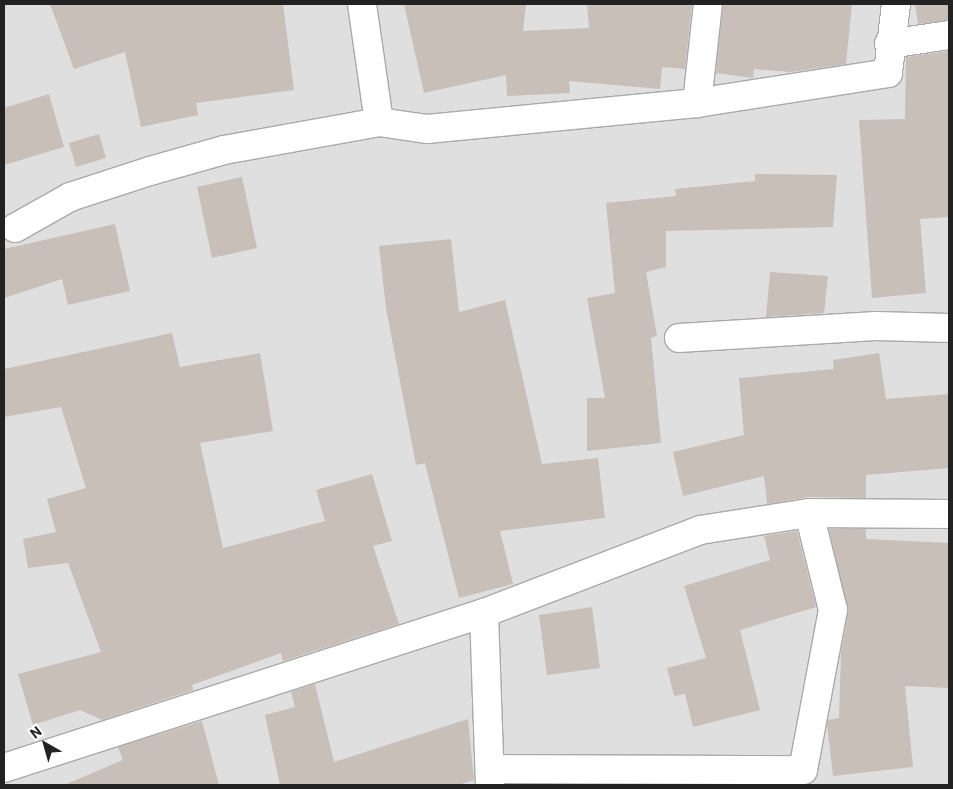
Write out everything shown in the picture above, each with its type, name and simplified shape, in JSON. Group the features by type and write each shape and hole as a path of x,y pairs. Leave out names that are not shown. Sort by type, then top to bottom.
{"street":[{"path":"362,4 378,122"},
{"path":"697,103 708,4"},
{"path":"15,228 70,197 150,171 224,150 378,122 427,128 697,103 888,74 889,44 896,4"},
{"path":"889,44 949,35"},
{"path":"679,338 876,326 949,328"},
{"path":"484,613 490,777 803,770 833,610 809,513"},
{"path":"4,768 484,613 700,530 809,513 949,514"}],"shaded area":[{"path":"4,4 949,4 949,785 4,785"}],"building":[{"path":"50,4 283,4 294,90 196,103 198,115 141,127 125,52 74,69"},
{"path":"404,4 526,4 523,31 589,28 587,4 692,4 685,69 662,67 660,89 569,81 570,93 507,96 506,75 424,93"},
{"path":"723,4 852,4 846,64 791,72 754,69 753,78 716,73"},
{"path":"915,4 949,4 949,20 918,24"},
{"path":"949,51 949,217 920,219 926,293 872,298 859,120 905,119 906,57"},
{"path":"49,94 64,147 4,165 4,108"},
{"path":"99,134 106,158 76,167 69,143"},
{"path":"755,174 837,175 833,227 666,231 666,267 646,272 657,336 651,338 661,443 587,451 587,398 605,398 587,298 615,293 606,203 676,196 675,189 755,181"},
{"path":"242,177 257,248 212,258 197,187"},
{"path":"115,224 130,291 68,305 62,279 4,298 4,249"},
{"path":"451,239 459,312 505,300 542,464 598,458 605,518 500,531 513,584 459,598 425,463 416,465 386,308 379,246"},
{"path":"770,272 828,276 824,313 766,317"},
{"path":"172,333 180,367 260,353 273,431 200,443 223,548 325,521 316,490 372,474 392,541 373,546 399,624 283,661 281,653 192,685 193,690 102,720 80,710 33,725 18,674 101,652 68,563 28,568 23,539 56,532 47,499 86,488 61,407 4,417 4,369"},
{"path":"879,353 886,399 949,394 949,468 866,475 866,498 809,497 767,504 764,476 683,496 673,452 744,435 739,378 834,369 833,360"},
{"path":"829,529 866,529 866,539 949,543 949,688 905,686 913,767 833,776 827,725 828,720 839,718 841,653 848,612"},
{"path":"797,531 816,607 740,630 760,710 693,727 685,694 674,696 667,668 706,658 684,586 770,560 764,536"},
{"path":"592,607 600,668 547,675 539,615"},
{"path":"315,684 334,762 468,719 474,780 459,785 280,785 265,715 295,707 291,692"},
{"path":"202,721 219,785 64,785 123,760 118,747"}]}
